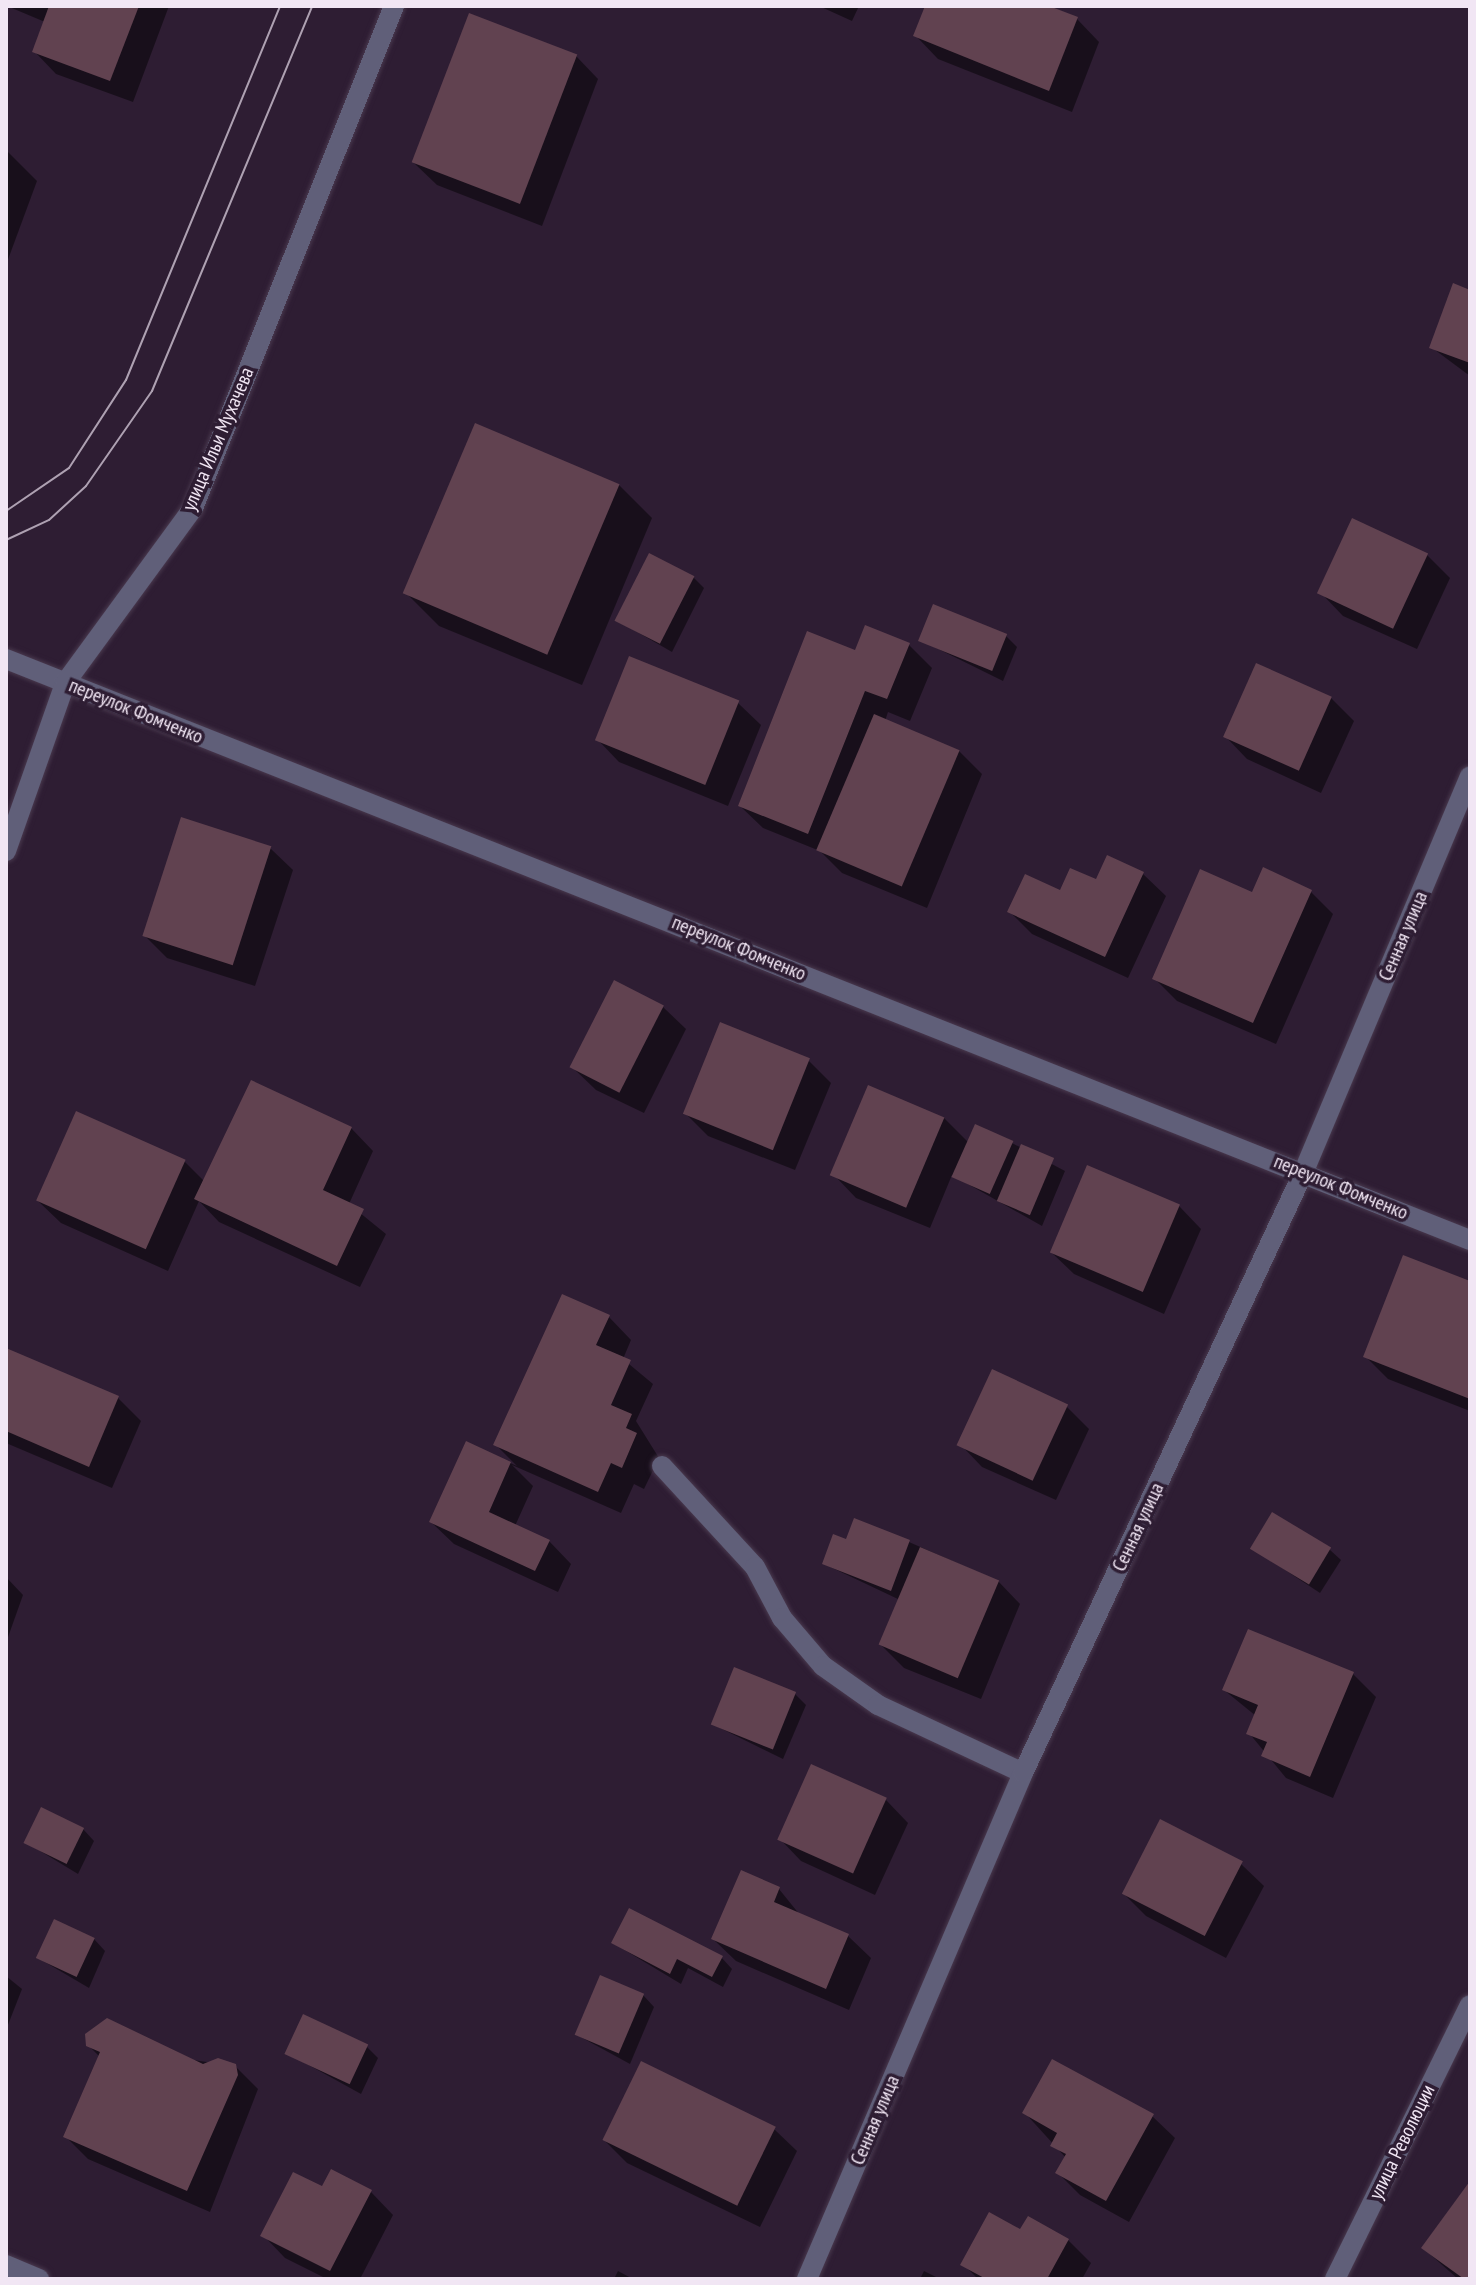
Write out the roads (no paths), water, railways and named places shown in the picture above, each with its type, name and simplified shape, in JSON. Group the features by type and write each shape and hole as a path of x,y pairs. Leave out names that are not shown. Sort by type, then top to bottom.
{"street":[{"name":"улица Ильи Мухачева","path":"6,851 65,683 193,508 394,6"},
{"name":"переулок Фомченко","path":"6,659 1304,1171 1470,1240"},
{"name":"Сенная улица","path":"807,2279 1023,1773 1304,1171 1470,777"},
{"path":"662,1466 755,1567 782,1618 823,1666 878,1705 1023,1773"},
{"name":"улица Революции","path":"1335,2279 1470,2005"},
{"path":"6,2265 39,2279"}],"tram line":[{"path":"6,511 69,468 126,380 280,6"},
{"path":"6,540 49,520 86,486 152,391 312,6"}]}
